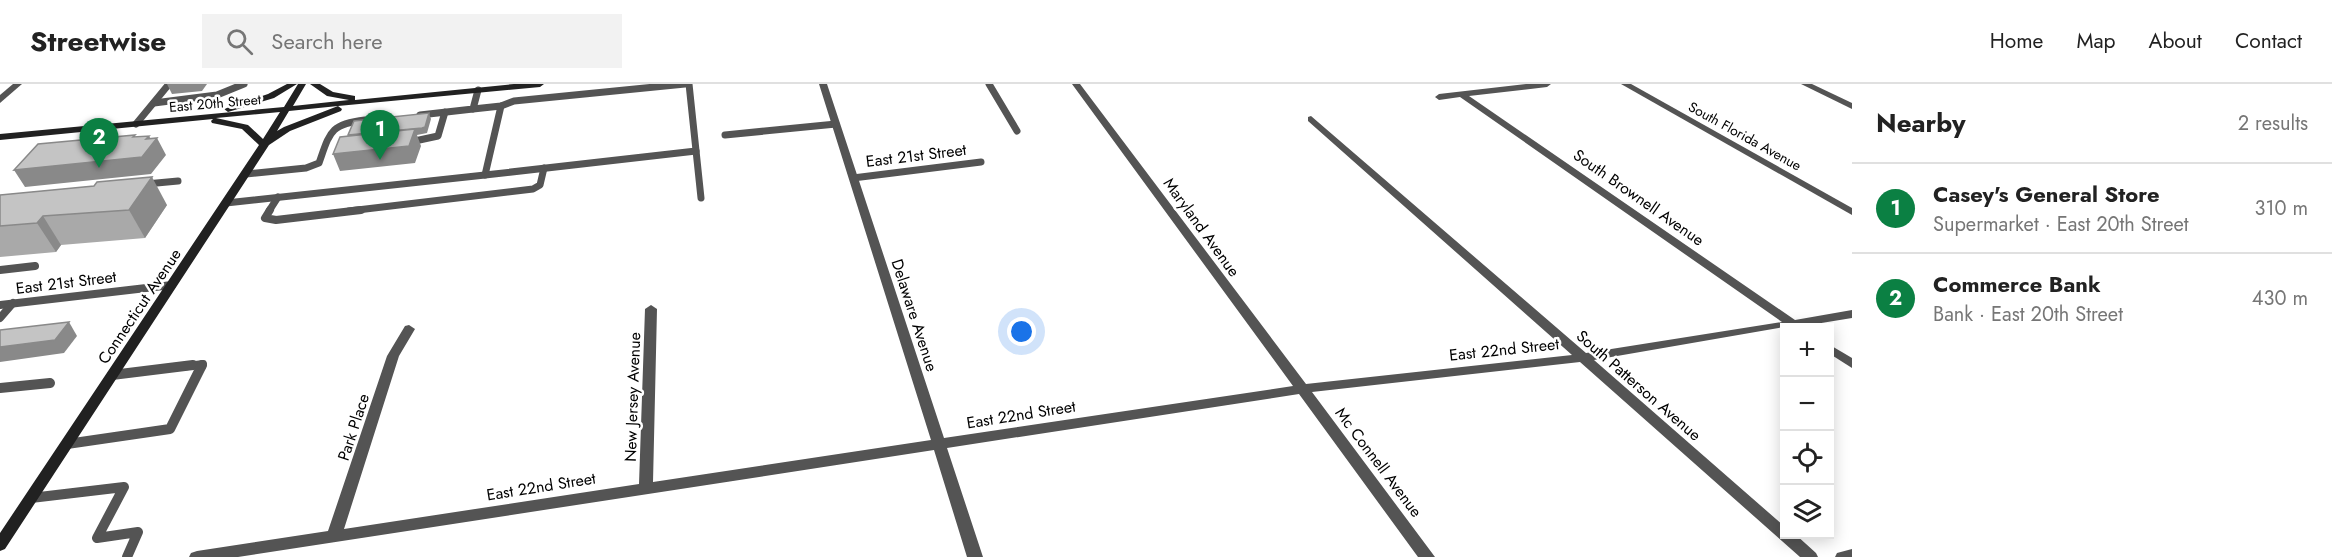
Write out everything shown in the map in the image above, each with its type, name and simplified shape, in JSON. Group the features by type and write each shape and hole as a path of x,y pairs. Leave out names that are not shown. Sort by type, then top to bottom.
{"main road":[{"path":"186,119 259,101 293,84"},
{"name":"Connecticut Avenue","path":"0,544 246,174 302,84"},
{"path":"314,84 334,96 374,101"},
{"name":"East 20th Street","path":"0,137 540,84"},
{"path":"186,119 239,125 252,131 264,144 287,129 323,114 374,101"}],"street":[{"path":"0,100 18,84"},
{"name":"Delaware Avenue","path":"823,84 975,557"},
{"name":"Maryland Avenue","path":"1076,84 1301,389"},
{"path":"1439,97 1547,84"},
{"name":"South Florida Avenue","path":"1626,84 1852,212"},
{"path":"1805,84 1852,106"},
{"name":"South Brownell Avenue","path":"1461,94 1793,323"},
{"name":"South Patterson Avenue","path":"1311,119 1810,557"},
{"name":"New Jersey Avenue","path":"646,487 651,309"},
{"name":"East 22nd Street","path":"1811,323 1852,314"},
{"name":"Park Place","path":"334,537 393,356 409,329"},
{"name":"East 22nd Street","path":"197,557 1301,389 1583,358 1780,329"},
{"path":"1834,352 1852,364"},
{"name":"Mc Connell Avenue","path":"1301,389 1427,557"},
{"path":"1843,557 1852,555"}],"lane":[{"path":"136,124 169,84"},
{"path":"154,103 216,95 244,84"},
{"path":"415,118 416,115 501,106 514,101 687,84 701,198"},
{"path":"988,84 1017,131"},
{"path":"473,109 478,90"},
{"path":"485,175 501,106"},
{"path":"397,143 409,139 430,140 438,136 445,112"},
{"path":"246,174 306,168 319,163 334,126 340,123 371,120 370,122"},
{"path":"725,135 836,124"},
{"path":"323,151 333,150"},
{"path":"226,203 696,151"},
{"name":"East 21st Street","path":"854,178 981,162"},
{"path":"278,197 266,218 276,220 533,189 540,185 544,168"},
{"path":"140,185 178,181"},
{"path":"0,270 35,266"},
{"name":"East 21st Street","path":"0,305 172,285"},
{"path":"0,318 13,303"},
{"path":"67,444 170,429 203,364 112,375"},
{"path":"0,388 50,383"},
{"path":"31,498 124,487 97,538 138,532 127,557"}],"building":[{"path":"429,113 425,127 422,128 348,135 354,121"},
{"path":"415,129 409,146 333,154 340,137"},
{"path":"135,135 133,137 157,138 142,157 14,170 38,144"},
{"path":"152,177 129,210 43,216 37,223 0,226 0,195 94,186 97,182"},
{"path":"69,322 55,340 0,347 0,330"}],"place":[{"name":"Casey's General Store","path":"380,160"},
{"name":"Commerce Bank","path":"99,168"}]}
